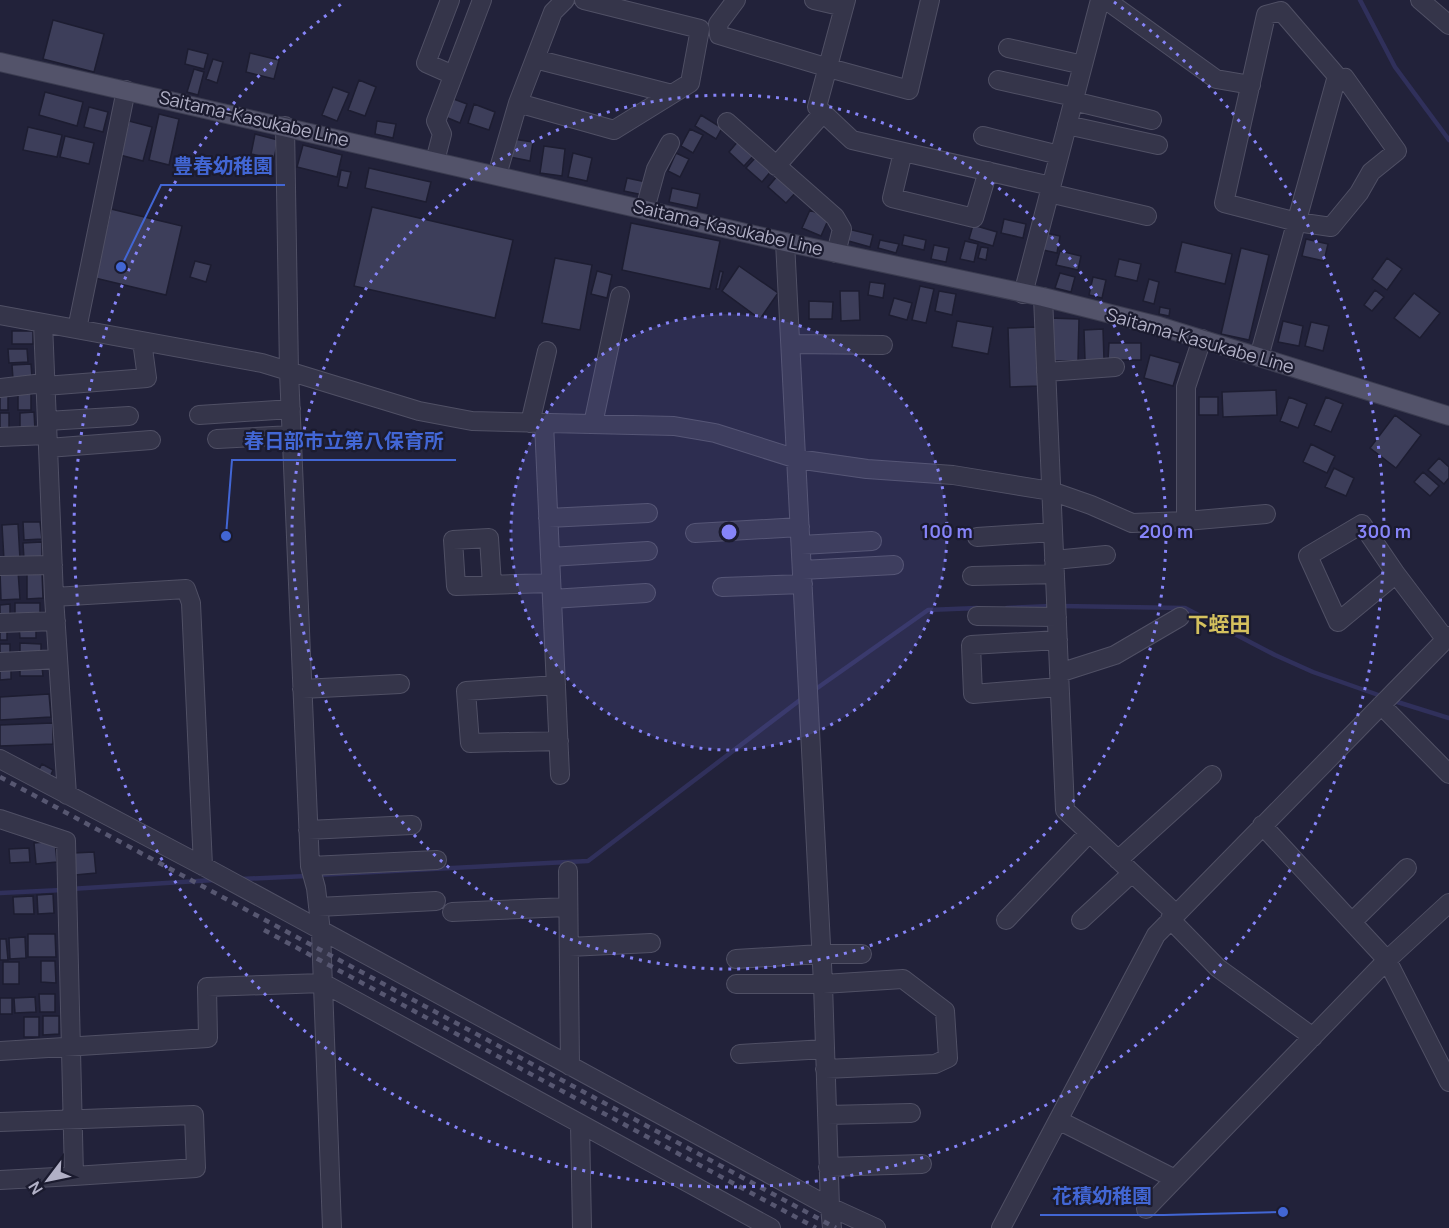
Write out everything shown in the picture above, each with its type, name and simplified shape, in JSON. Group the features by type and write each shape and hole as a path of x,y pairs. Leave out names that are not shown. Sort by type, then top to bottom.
{"main road":[{"name":"Saitama-Kasukabe Line","path":"0,62 785,242 1043,297 1160,326 1449,416"}],"street":[{"path":"450,0 426,63 453,75"},
{"path":"435,161 442,134 436,121 482,0"},
{"path":"498,175 518,103 553,12 565,0"},
{"path":"518,103 614,130 690,82 700,29 584,0"},
{"path":"736,0 718,24 719,35 909,90 930,0"},
{"path":"814,0 845,3 817,107 852,140 988,171 1147,216"},
{"path":"1023,294 1100,0"},
{"path":"1106,0 1216,79 1251,85"},
{"path":"1420,0 1443,12"},
{"path":"1259,357 1297,222 1337,76 1281,10 1266,15 1224,203 1297,222 1330,227 1359,193 1371,172 1397,151 1345,78 1336,81"},
{"path":"1008,48 1083,65"},
{"path":"535,59 672,94"},
{"path":"998,80 1152,120"},
{"path":"77,329 126,90"},
{"path":"776,166 823,113"},
{"path":"727,122 835,217 842,229 836,253"},
{"path":"1067,125 1158,145"},
{"path":"285,126 291,409 308,830 310,866 316,888 321,932 332,1228"},
{"path":"983,136 1059,155"},
{"path":"645,209 656,169 670,143"},
{"path":"903,152 892,198 974,218 988,171"},
{"path":"785,242 823,984 832,1228"},
{"path":"593,424 620,296"},
{"path":"1043,297 1065,810 1132,873 1218,968 1313,1037"},
{"path":"0,315 262,363 419,411 450,418 537,423 674,426 715,433 797,459 867,469 953,475 1051,491 1132,523 1266,514"},
{"path":"43,323 54,597 67,795"},
{"path":"1186,521 1186,387 1202,339"},
{"path":"0,388 147,378 142,341"},
{"path":"790,344 883,345"},
{"path":"547,351 537,423 548,518 560,776"},
{"path":"1046,372 1115,367"},
{"path":"199,415 291,409"},
{"path":"47,435 129,416"},
{"path":"0,437 47,435 151,440"},
{"path":"217,439 292,435"},
{"path":"548,518 648,513"},
{"path":"1001,1228 1156,935 1448,638 1396,574 1362,524 1308,556 1338,622 1396,574"},
{"path":"695,532 872,541"},
{"path":"976,537 1053,532"},
{"path":"550,557 648,551"},
{"path":"972,576 1054,567 1106,555"},
{"path":"722,587 894,564"},
{"path":"0,566 53,565"},
{"path":"492,585 552,591 646,592"},
{"path":"54,597 186,589 191,603 203,866"},
{"path":"977,616 1056,617"},
{"path":"1058,640 971,645 973,694 1059,680 1115,655 1180,617"},
{"path":"0,622 56,621"},
{"path":"0,662 58,659"},
{"path":"302,689 400,684"},
{"path":"556,685 466,691 470,743 559,741"},
{"path":"1381,705 1449,774"},
{"path":"0,759 203,866 830,1207 876,1228"},
{"path":"1118,860 1212,775"},
{"path":"0,819 66,841 74,1176"},
{"path":"308,830 412,825"},
{"path":"1262,825 1387,960 1449,1082"},
{"path":"1006,920 1089,833"},
{"path":"310,866 437,860"},
{"path":"1352,922 1407,868"},
{"path":"568,871 570,1066"},
{"path":"1081,920 1132,873"},
{"path":"318,907 436,901"},
{"path":"1146,1209 1387,960 1449,903"},
{"path":"452,912 568,907"},
{"path":"568,947 651,943"},
{"path":"736,959 862,954"},
{"path":"736,984 823,984 903,979 945,1011 948,1058 935,1064 825,1069"},
{"path":"0,1051 208,1038 207,987 323,983 771,1228"},
{"path":"740,1054 825,1049"},
{"path":"827,1115 911,1113"},
{"path":"0,1122 194,1115 196,1168 0,1180"},
{"path":"1058,1120 1175,1179"},
{"path":"580,1124 582,1228"},
{"path":"828,1167 922,1164"}],"building":[{"path":"53,20 104,34 94,72 43,59"},
{"path":"188,49 208,54 204,69 185,64"},
{"path":"250,53 279,60 274,79 246,72"},
{"path":"213,59 223,62 217,83 206,79"},
{"path":"194,69 204,72 198,95 187,92"},
{"path":"359,80 376,87 365,116 348,110"},
{"path":"333,87 349,93 337,121 322,115"},
{"path":"45,92 83,102 77,126 39,115"},
{"path":"451,98 467,104 460,123 443,116"},
{"path":"474,104 495,112 489,130 468,123"},
{"path":"89,107 108,112 103,132 84,127"},
{"path":"159,114 179,119 169,165 149,160"},
{"path":"701,115 722,128 716,139 695,126"},
{"path":"129,121 152,127 143,161 120,155"},
{"path":"377,121 396,124 393,138 375,134"},
{"path":"28,127 62,135 57,157 23,150"},
{"path":"690,129 703,135 693,153 681,146"},
{"path":"255,134 278,140 274,159 251,154"},
{"path":"65,136 94,143 89,164 60,157"},
{"path":"513,139 533,142 530,161 510,157"},
{"path":"739,140 755,154 744,166 729,152"},
{"path":"303,145 342,155 337,177 297,167"},
{"path":"544,146 565,149 562,176 540,173"},
{"path":"573,153 592,158 587,181 568,177"},
{"path":"676,153 689,159 680,177 668,171"},
{"path":"757,156 772,170 762,182 746,168"},
{"path":"369,168 431,182 426,202 365,188"},
{"path":"341,170 351,172 347,188 338,186"},
{"path":"778,175 797,191 786,203 768,187"},
{"path":"627,178 646,182 643,195 624,191"},
{"path":"672,188 700,194 697,208 669,202"},
{"path":"372,207 513,240 495,318 354,286"},
{"path":"111,209 182,226 166,295 95,278"},
{"path":"810,210 829,218 821,236 802,228"},
{"path":"1004,219 1026,224 1023,238 1001,233"},
{"path":"631,223 720,241 710,289 622,270"},
{"path":"973,225 997,232 993,246 969,239"},
{"path":"848,229 873,235 870,247 845,240"},
{"path":"1046,233 1060,236 1057,253 1043,250"},
{"path":"904,235 926,240 924,250 902,245"},
{"path":"1306,239 1328,244 1324,261 1302,256"},
{"path":"880,240 899,244 896,253 878,248"},
{"path":"965,241 978,244 974,262 960,259"},
{"path":"1182,242 1232,254 1225,284 1175,272"},
{"path":"934,245 949,248 946,262 931,259"},
{"path":"981,247 988,248 986,260 978,258"},
{"path":"1241,248 1269,255 1249,340 1221,334"},
{"path":"1060,251 1081,256 1078,270 1056,265"},
{"path":"555,258 592,265 580,330 542,323"},
{"path":"1387,258 1402,269 1387,290 1372,279"},
{"path":"1119,259 1141,264 1137,281 1115,276"},
{"path":"195,261 211,265 206,282 190,277"},
{"path":"739,266 778,293 760,319 722,291"},
{"path":"597,271 612,275 607,298 591,294"},
{"path":"720,271 723,272 719,289 716,289"},
{"path":"1060,273 1075,277 1071,292 1055,288"},
{"path":"1093,277 1106,280 1102,298 1089,295"},
{"path":"1149,279 1159,282 1154,304 1143,301"},
{"path":"870,282 885,284 883,298 868,295"},
{"path":"920,286 934,289 926,323 912,320"},
{"path":"1375,290 1384,297 1372,311 1364,305"},
{"path":"840,291 859,291 860,320 841,321"},
{"path":"939,291 956,294 952,315 935,311"},
{"path":"1414,293 1440,313 1420,338 1394,318"},
{"path":"894,298 912,303 907,320 889,315"},
{"path":"809,301 833,302 832,319 809,319"},
{"path":"1160,307 1170,309 1169,316 1159,314"},
{"path":"1049,318 1079,319 1078,361 1048,361"},
{"path":"957,321 993,327 988,354 952,347"},
{"path":"1283,321 1303,326 1299,346 1278,342"},
{"path":"1311,322 1329,326 1323,351 1305,346"},
{"path":"1038,327 1040,386 1010,387 1008,328"},
{"path":"1103,329 1104,360 1085,360 1084,330"},
{"path":"12,331 33,331 33,344 12,344"},
{"path":"1109,343 1141,343 1141,360 1108,360"},
{"path":"8,349 27,349 28,362 9,363"},
{"path":"1150,355 1180,363 1173,386 1144,378"},
{"path":"31,364 32,378 13,379 12,365"},
{"path":"1276,390 1277,415 1223,417 1222,392"},
{"path":"31,391 31,410 18,410 18,392"},
{"path":"0,396 8,396 8,410 0,410"},
{"path":"1199,397 1218,397 1218,415 1199,415"},
{"path":"1289,397 1307,404 1298,428 1280,421"},
{"path":"1326,397 1343,404 1331,432 1314,425"},
{"path":"34,412 35,430 20,430 20,413"},
{"path":"0,413 9,413 9,428 0,429"},
{"path":"1395,415 1421,435 1396,468 1370,448"},
{"path":"1311,444 1335,456 1327,473 1303,462"},
{"path":"1439,458 1449,467 1449,478 1444,484 1428,470"},
{"path":"1334,468 1354,478 1346,496 1325,487"},
{"path":"1423,472 1439,486 1430,496 1414,482"},
{"path":"23,522 40,522 42,539 24,540"},
{"path":"18,524 20,559 4,560 2,525"},
{"path":"42,542 42,559 24,559 23,543"},
{"path":"18,571 20,599 1,600 0,572"},
{"path":"42,572 43,598 27,599 27,573"},
{"path":"15,603 40,603 40,615 15,615"},
{"path":"10,604 10,615 0,615 0,605"},
{"path":"19,626 36,626 36,638 20,638"},
{"path":"0,628 7,628 7,640 0,640"},
{"path":"20,643 41,644 41,655 20,654"},
{"path":"0,644 10,644 10,656 0,656"},
{"path":"0,667 11,667 11,679 0,680"},
{"path":"20,667 42,667 43,676 20,676"},
{"path":"49,694 51,717 0,720 0,697"},
{"path":"53,723 53,744 0,746 0,725"},
{"path":"42,764 53,770 50,777 38,771"},
{"path":"55,841 57,862 36,864 34,843"},
{"path":"29,848 30,862 10,863 9,849"},
{"path":"94,852 96,873 75,875 73,853"},
{"path":"53,894 54,913 38,914 37,895"},
{"path":"33,896 34,914 14,914 13,897"},
{"path":"28,934 55,934 56,957 28,957"},
{"path":"25,937 26,958 10,959 9,938"},
{"path":"0,939 6,939 8,960 0,960"},
{"path":"41,961 55,961 56,983 41,982"},
{"path":"3,962 19,962 19,984 3,984"},
{"path":"39,994 55,994 55,1012 40,1012"},
{"path":"35,997 36,1012 15,1013 14,998"},
{"path":"0,998 12,998 12,1014 0,1014"},
{"path":"43,1016 59,1016 59,1034 43,1035"},
{"path":"24,1017 39,1017 39,1037 24,1037"}],"waterway":[{"path":"1360,0 1395,67 1449,140"},
{"path":"1007,608 1052,606"},
{"path":"1061,606 1185,608 1313,672 1384,697"},
{"path":"813,691 928,610 977,608"},
{"path":"316,875 588,861 804,697"},
{"path":"1391,700 1449,718"},
{"path":"241,879 307,876"},
{"path":"70,889 214,880"},
{"path":"0,893 62,890"}],"railway":[{"path":"0,777 836,1228"},
{"path":"264,930 816,1228"}],"place":[{"name":"豊春幼稚園","path":"121,267"},
{"name":"春日部市立第八保育所","path":"226,536"},
{"name":"花積幼稚園","path":"1283,1212"}],"district":[{"name":"下蛭田","path":"1219,625"}]}
